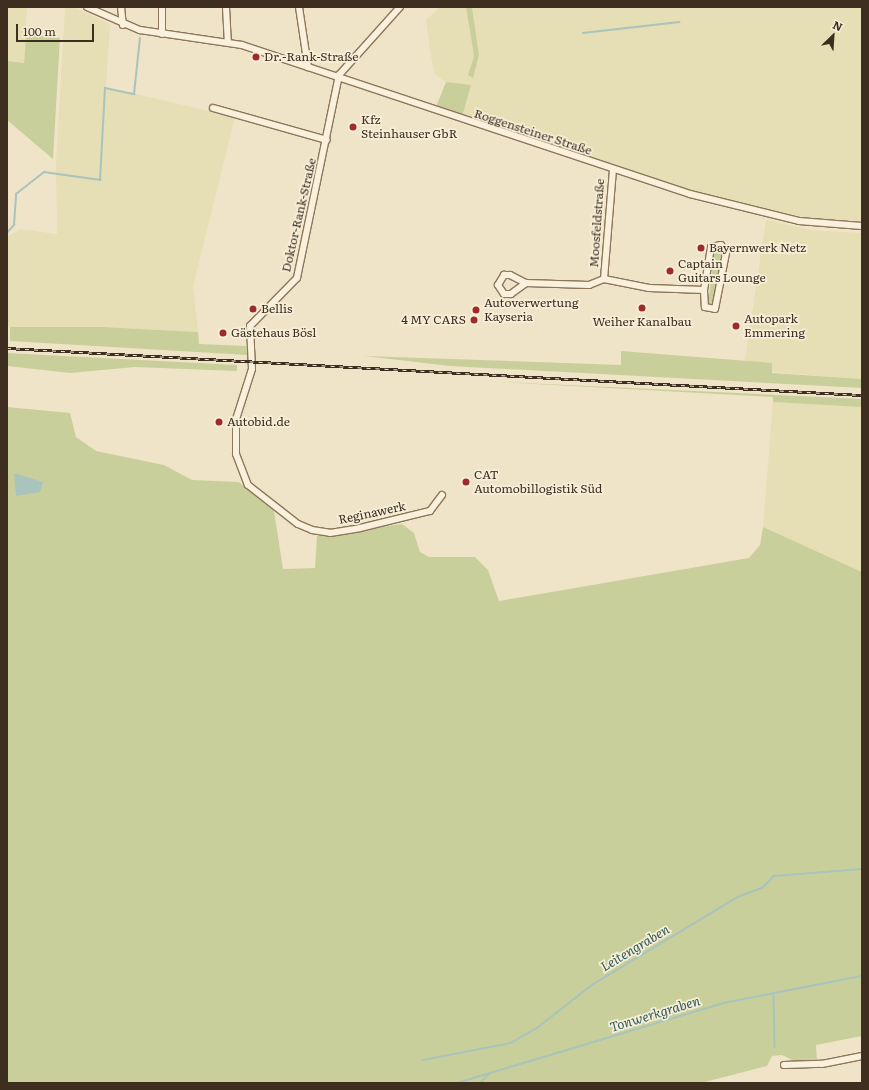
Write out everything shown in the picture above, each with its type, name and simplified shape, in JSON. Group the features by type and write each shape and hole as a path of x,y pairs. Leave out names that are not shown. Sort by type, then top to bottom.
{"street":[{"name":"Roggensteiner Straße","path":"87,7 123,25 162,34 228,42 594,164 690,194 799,221 862,226"},
{"path":"121,7 123,25"},
{"path":"162,7 162,34"},
{"path":"226,7 228,42"},
{"path":"299,7 308,68"},
{"path":"338,78 400,7"},
{"name":"Doktor-Rank-Straße","path":"252,362 249,330 253,319 296,278 327,140 338,78"},
{"path":"213,108 327,140"},
{"name":"Moosfeldstraße","path":"604,279 613,170"},
{"path":"721,245 726,253 715,309 705,307 704,290 711,247 721,245"},
{"name":"Moosfeldstraße","path":"526,283 588,285 604,279 649,288 704,290"},
{"name":"Reginawerk","path":"252,362 236,419 236,448 241,472 248,484 298,524 330,533 360,528 431,511 442,495"},
{"path":"784,1065 822,1064 862,1056"}],"shaded area":[{"path":"7,7 27,7 24,63 7,61"},
{"path":"65,7 74,7 110,24 106,87 235,117 193,287 198,332 102,327 7,327 8,236 20,229 57,234 56,162"},
{"path":"440,7 466,7 474,56 468,75 479,55 472,7 862,7 862,221 809,218 685,189 463,114 471,86 446,82 435,75 426,20"},
{"path":"766,220 812,230 862,233 862,379 772,372 745,360"},
{"path":"773,402 862,407 862,572 763,527"}],"green space":[{"path":"466,7 472,7 479,55 473,78 468,75 474,56"},
{"path":"26,34 60,38 53,159 7,120 7,61 24,63"},
{"path":"446,82 471,85 463,114 436,107"},
{"path":"719,248 722,252 715,304 708,306 714,251"},
{"path":"10,327 102,327 198,332 199,344 247,346 247,355 10,341"},
{"path":"621,351 772,363 772,373 862,379 862,388 450,366 364,356 621,365"},
{"path":"7,353 237,365 237,371 135,367 70,373 7,366"},
{"path":"483,381 862,399 862,407 773,402 773,397"},
{"path":"7,407 70,413 76,437 96,451 164,465 192,480 239,482 274,511 283,569 315,568 317,536 402,524 414,533 420,552 429,557 475,557 488,570 499,601 749,558 760,545 763,527 862,572 862,1036 816,1045 817,1062 800,1064 782,1055 772,1056 767,1066 701,1083 7,1083"}],"water":[{"path":"14,473 43,482 40,492 16,496"}],"waterway":[{"path":"583,33 679,22"},
{"path":"7,233 14,225 16,194 44,172 100,180 105,88 134,94 140,38"},
{"name":"Leitengraben","path":"423,1060 511,1043 537,1028 592,985 738,897 762,888 774,876 862,869"},
{"name":"Tonwerkgraben","path":"457,1083 723,1003 862,976"},
{"path":"774,993 775,1047"},
{"name":"Tonwerkgraben","path":"480,1083 490,1073"}],"railway":[{"path":"7,348 862,395"}],"place":[{"name":"Dr.-Rank-Straße","path":"256,57"},
{"name":"Kfz Steinhauser GbR","path":"353,127"},
{"name":"Bayernwerk Netz","path":"701,248"},
{"name":"Captain Guitars Lounge","path":"670,271"},
{"name":"Weiher Kanalbau","path":"642,308"},
{"name":"Bellis","path":"253,309"},
{"name":"Autoverwertung Kayseria","path":"476,310"},
{"name":"4 MY CARS","path":"474,320"},
{"name":"Autopark Emmering","path":"736,326"},
{"name":"Gästehaus Bösl","path":"223,333"},
{"name":"Autobid.de","path":"219,422"},
{"name":"CAT Automobillogistik Süd","path":"466,482"}]}
